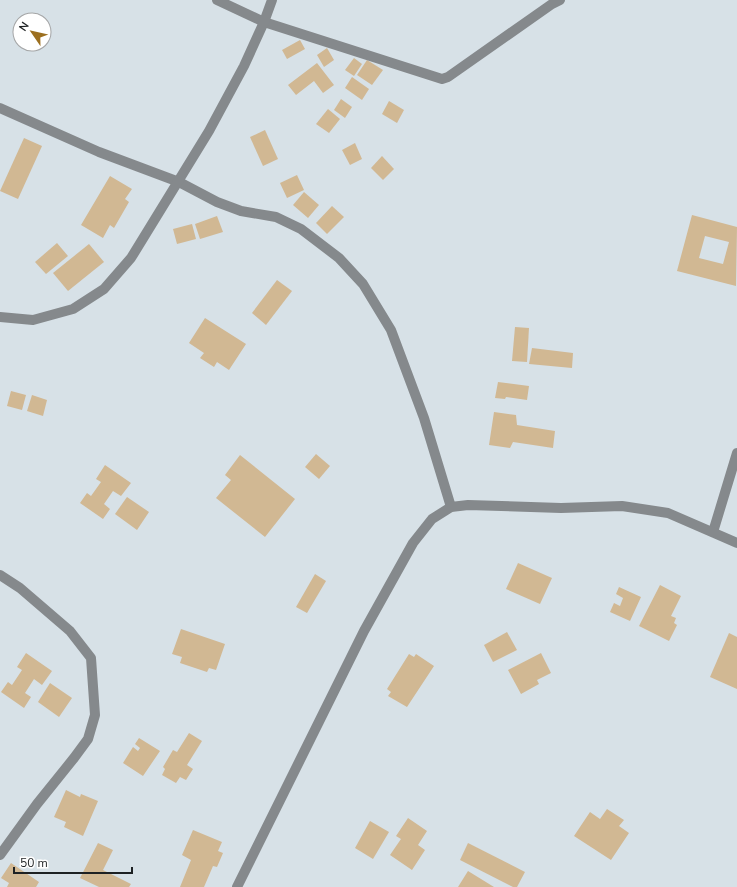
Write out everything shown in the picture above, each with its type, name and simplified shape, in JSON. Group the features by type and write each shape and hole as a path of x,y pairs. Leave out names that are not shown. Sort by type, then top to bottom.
{"street":[{"path":"217,0 264,22 442,79 448,77 552,4 560,0"},
{"path":"0,317 33,320 73,309 104,289 131,258 179,182 226,100 244,66 264,22 272,0"},
{"path":"0,109 99,152 179,182 217,202 241,212 276,217 301,229 339,258 363,284 391,330 424,418 451,507"},
{"path":"713,532 737,453"},
{"path":"237,887 364,631 413,543 432,519 451,507 561,508 622,506 668,513 737,543"},
{"path":"0,575 20,588 70,632 91,658 95,715 88,738 0,855"}],"building":[{"path":"300,40 305,49 287,59 282,50"},
{"path":"327,48 334,60 324,67 317,55"},
{"path":"354,58 362,64 354,76 345,70"},
{"path":"367,60 383,70 372,85 357,75"},
{"path":"317,63 334,85 323,93 314,81 296,95 288,85"},
{"path":"352,77 369,89 362,100 345,88"},
{"path":"341,99 352,107 345,118 334,110"},
{"path":"389,101 404,110 397,123 382,114"},
{"path":"328,109 340,119 329,133 316,124"},
{"path":"265,130 278,159 263,166 250,137"},
{"path":"24,138 42,146 18,199 0,191"},
{"path":"355,143 362,159 350,165 342,150"},
{"path":"382,156 394,169 383,180 371,168"},
{"path":"297,175 304,190 287,198 280,183"},
{"path":"110,176 132,189 125,199 129,202 114,228 110,225 103,238 81,225"},
{"path":"304,192 319,205 308,218 293,205"},
{"path":"332,206 344,217 327,234 316,223"},
{"path":"692,215 737,227 736,286 677,271","holes":["705,236 729,242 723,264 699,258"]},
{"path":"217,216 223,232 200,239 195,224"},
{"path":"192,224 196,239 177,244 173,229"},
{"path":"57,243 68,256 46,274 35,262"},
{"path":"89,244 104,262 68,291 53,273"},
{"path":"277,280 292,291 266,325 252,313"},
{"path":"205,318 246,344 229,370 217,362 214,367 200,358 204,353 189,343"},
{"path":"515,327 529,328 527,362 512,361"},
{"path":"532,348 573,353 572,368 529,364"},
{"path":"498,382 529,386 527,400 506,397 505,399 495,398"},
{"path":"11,391 26,395 22,410 7,406"},
{"path":"32,395 47,400 43,416 27,411"},
{"path":"494,412 516,415 517,425 555,431 553,448 513,442 510,448 489,445"},
{"path":"316,454 330,466 319,479 305,467"},
{"path":"240,455 295,499 265,537 216,498 231,480 225,475"},
{"path":"105,465 131,483 121,496 113,491 104,504 110,509 103,519 80,503 87,493 91,496 101,482 96,479"},
{"path":"127,497 149,512 137,530 115,514"},
{"path":"518,563 552,578 540,604 506,589"},
{"path":"315,574 326,581 307,613 296,607"},
{"path":"660,585 681,596 671,616 676,618 674,623 677,625 669,641 639,626"},
{"path":"619,587 641,597 630,621 610,612 614,603 620,606 623,598 616,594"},
{"path":"181,629 225,644 216,670 209,668 207,672 180,663 182,657 172,654"},
{"path":"507,632 517,650 493,662 484,645"},
{"path":"729,633 737,637 737,689 710,677"},
{"path":"26,653 52,671 42,685 34,679 25,693 31,697 24,708 1,692 8,682 12,685 22,670 17,667"},
{"path":"541,653 551,673 537,680 539,684 521,694 508,670"},
{"path":"409,654 414,657 416,654 434,666 407,707 388,696 391,692 387,689"},
{"path":"50,683 72,698 59,717 38,702"},
{"path":"189,733 202,741 187,765 193,769 186,780 180,777 176,783 162,775 165,769 163,767 173,750 177,752"},
{"path":"139,738 160,751 143,776 123,763 133,747 138,751 140,748 135,744"},
{"path":"66,790 80,797 81,794 98,801 83,836 64,827 66,822 54,817"},
{"path":"607,809 624,820 619,826 629,833 611,860 574,836 590,812 600,819"},
{"path":"408,818 427,831 418,845 425,850 412,870 390,855 401,839 396,836"},
{"path":"370,821 389,832 373,859 355,848"},
{"path":"193,830 222,842 218,851 223,853 217,867 213,866 204,887 180,887 191,860 182,855"},
{"path":"98,843 113,850 103,870 131,884 129,887 99,887 80,878"},
{"path":"468,843 525,872 517,887 513,887 460,860"},
{"path":"11,863 39,882 36,887 7,887 9,883 1,878"},
{"path":"468,871 494,887 458,887"}]}
